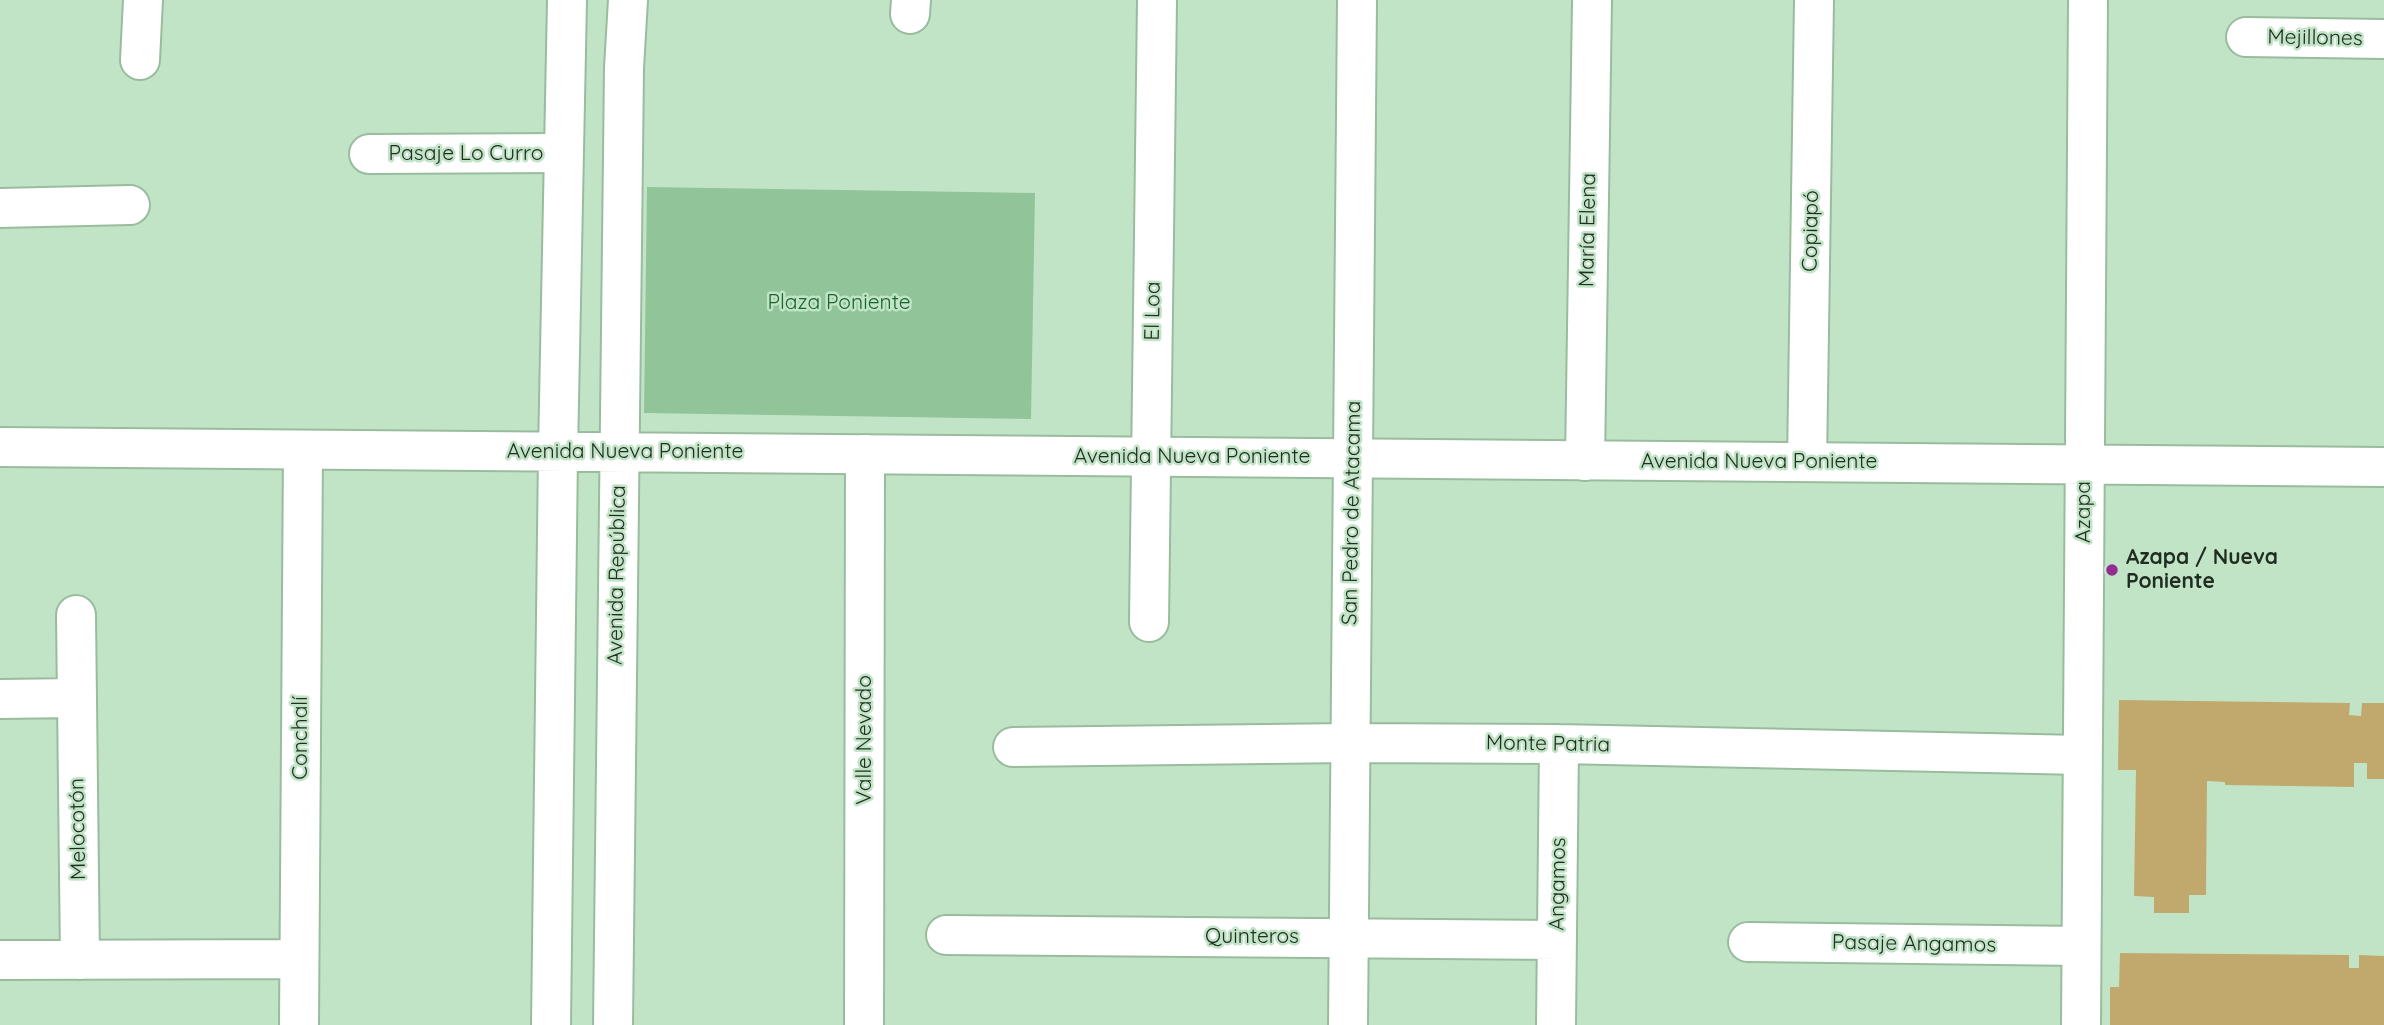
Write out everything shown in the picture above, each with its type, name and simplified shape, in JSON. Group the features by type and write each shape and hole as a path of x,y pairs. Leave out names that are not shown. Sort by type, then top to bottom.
{"street":[{"path":"140,60 143,0"},
{"path":"551,1025 567,0"},
{"name":"Avenida República","path":"612,1025 618,452 624,68 628,0"},
{"name":"El Loa","path":"1149,622 1157,0"},
{"name":"San Pedro de Atacama","path":"1348,1025 1357,0"},
{"name":"María Elena","path":"1585,461 1592,0"},
{"name":"Copiapó","path":"1807,462 1814,0"},
{"name":"Azapa","path":"2081,1025 2088,0"},
{"name":"Mejillones","path":"2246,37 2384,39"},
{"name":"Pasaje Lo Curro","path":"369,155 563,153"},
{"path":"0,208 130,205"},
{"name":"Avenida Nueva Poniente","path":"0,447 2384,467"},
{"name":"Conchalí","path":"299,1025 303,450"},
{"name":"Valle Nevado","path":"864,1025 865,454"},
{"name":"Melocotón","path":"76,615 80,960"},
{"path":"0,699 76,698"},
{"name":"Monte Patria","path":"1013,747 1350,743 1559,744 2082,755"},
{"name":"Angamos","path":"1556,1025 1559,744"},
{"name":"Quinteros","path":"946,936 1557,940"},
{"name":"Pasaje Angamos","path":"1748,942 2081,946"},
{"path":"0,960 299,959"}],"green space":[{"name":"Plaza Poniente","path":"647,187 1035,193 1031,419 644,413"}],"building":[{"path":"2119,700 2350,703 2349,715 2361,716 2362,703 2384,703 2384,779 2367,779 2367,763 2354,763 2354,787 2225,785 2225,782 2207,781 2206,895 2189,895 2189,913 2154,913 2154,897 2134,896 2136,770 2118,770"},
{"path":"2120,953 2349,955 2349,968 2359,968 2359,955 2384,956 2384,1025 2110,1025 2110,987 2119,987"}],"place":[{"name":"Azapa / Nueva Poniente","path":"2112,570"}]}
